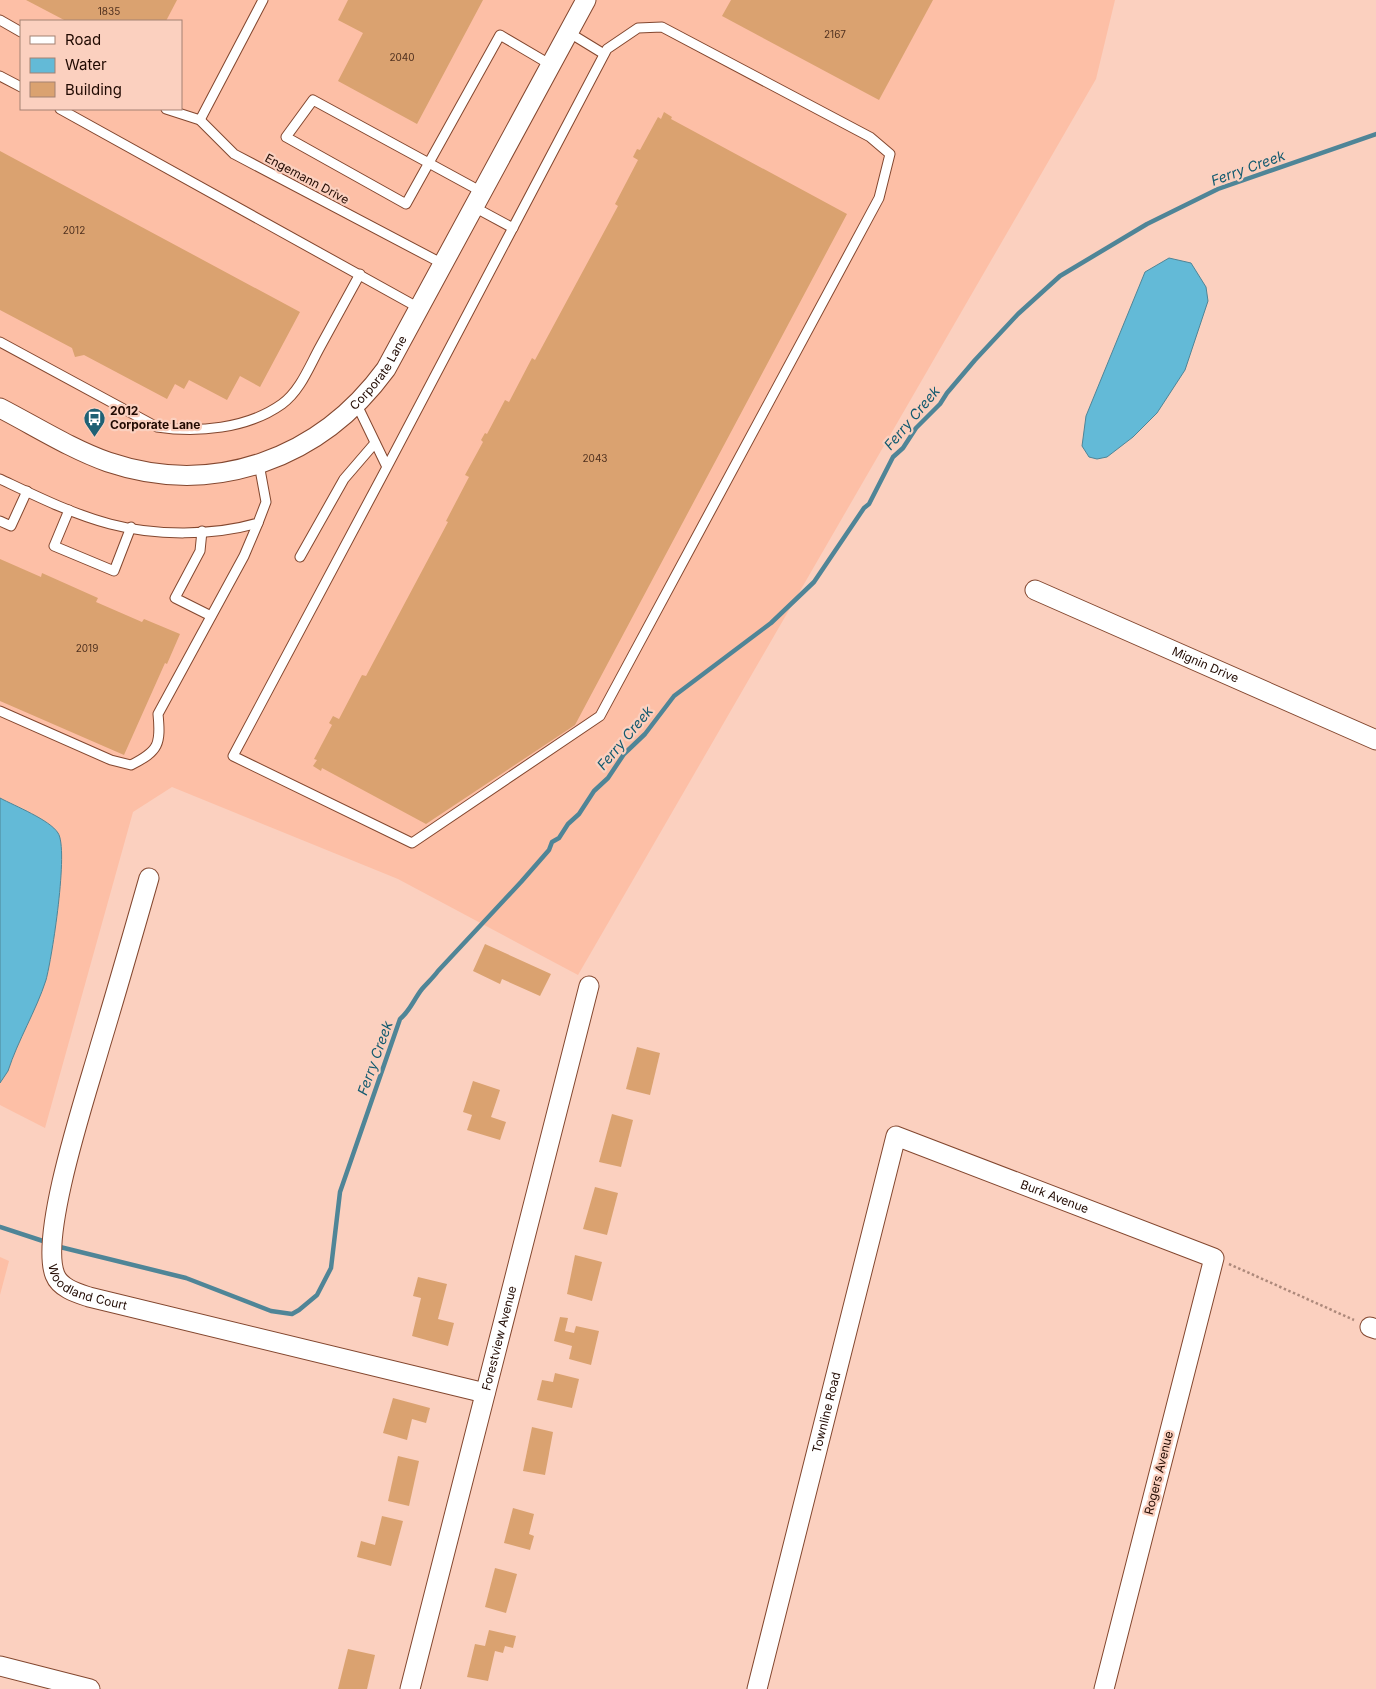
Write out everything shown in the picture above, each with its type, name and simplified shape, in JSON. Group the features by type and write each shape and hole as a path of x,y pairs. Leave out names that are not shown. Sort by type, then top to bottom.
{"street":[{"name":"Corporate Lane","path":"0,408 87,453 127,468 147,472 192,475 218,473 279,457 315,438 357,405 386,369 586,0"},
{"name":"Mignin Drive","path":"1036,590 1376,740"},
{"name":"Woodland Court","path":"149,878 70,1151 52,1236 50,1256 55,1276 61,1283 89,1297 485,1393"},
{"name":"Forestview Avenue","path":"410,1689 589,986"},
{"name":"Burk Avenue","path":"896,1136 1214,1258"},
{"name":"Townline Road","path":"757,1689 896,1136"},
{"name":"Rogers Avenue","path":"1104,1689 1214,1258"},
{"path":"0,1666 87,1689"}],"lane":[{"path":"200,120 263,0"},
{"path":"0,20 20,31"},
{"path":"662,27 870,137 890,154 878,198 600,716 412,843 233,756 604,54 607,48 638,28 662,27"},
{"path":"568,32 604,54"},
{"path":"513,228 429,162 313,100 286,137 406,204 429,162 500,35 551,65"},
{"path":"0,76 20,86"},
{"path":"62,110 419,308"},
{"name":"Engemann Drive","path":"169,110 200,120 234,154 443,264"},
{"path":"0,342 157,427 179,430 213,428 253,419 282,404 297,388 360,274"},
{"path":"357,405 387,467"},
{"path":"300,557 344,479 376,443"},
{"path":"0,711 111,760 131,765 153,753 158,743 158,714 244,556 266,502 258,464"},
{"path":"0,479 69,510 111,524 173,533 235,530 258,523"},
{"path":"0,521 11,526 27,492"},
{"path":"69,510 54,546 114,571 131,527"},
{"path":"202,532 200,552 175,598 211,616"}],"path":[{"path":"1214,1258 1373,1328"}],"shaded area":[{"path":"0,0 1115,0 1096,79 578,975 398,879 172,787 133,812 45,1128 0,1105"},
{"path":"0,1257 9,1261 0,1295"}],"water":[{"path":"1169,258 1191,263 1206,287 1208,301 1185,370 1157,413 1133,437 1107,457 1097,459 1089,457 1082,446 1086,416 1145,272"},
{"path":"0,798 40,818 54,828 58,833 61,843 62,860 55,928 46,980 8,1071 0,1083"}],"building":[{"path":"26,0 177,0 167,20 64,20"},
{"path":"348,0 483,0 417,124 338,81 363,33 338,20"},
{"path":"731,0 933,0 879,100 722,16"},
{"path":"664,112 672,117 671,119 847,214 575,725 426,824 322,768 321,771 313,766 317,760 314,759 332,725 329,723 333,716 339,719 362,675 366,676 448,522 446,521 469,477 465,475 483,442 481,440 485,433 487,434 505,400 509,402 532,358 535,360 618,206 615,204 638,160 633,157 637,149 640,150 658,117 661,119"},
{"path":"0,151 300,312 260,387 240,376 227,400 189,380 184,389 175,384 167,399 84,355 75,357 72,348 0,310"},
{"path":"0,559 41,577 42,573 98,598 96,602 142,622 144,619 180,634 124,755 0,701"},
{"path":"485,944 551,974 540,996 502,979 500,984 473,971"},
{"path":"637,1047 660,1053 650,1095 626,1089"},
{"path":"473,1081 500,1090 491,1117 506,1122 500,1140 467,1130 472,1115 463,1112"},
{"path":"612,1114 633,1120 621,1167 599,1162"},
{"path":"595,1187 618,1193 607,1235 583,1229"},
{"path":"575,1255 602,1262 592,1301 567,1294"},
{"path":"418,1277 447,1284 438,1319 454,1323 448,1346 412,1336 421,1298 413,1296"},
{"path":"560,1317 568,1318 565,1331 574,1333 576,1326 599,1331 591,1365 569,1359 572,1346 554,1341"},
{"path":"555,1373 579,1379 572,1408 537,1400 542,1380 553,1382"},
{"path":"393,1398 430,1408 426,1423 412,1419 407,1440 383,1433"},
{"path":"532,1427 553,1432 545,1475 523,1471"},
{"path":"398,1456 419,1461 409,1506 388,1501"},
{"path":"513,1508 534,1514 529,1534 534,1536 530,1550 504,1543"},
{"path":"382,1516 403,1521 391,1566 357,1557 361,1541 375,1545"},
{"path":"495,1568 517,1574 506,1613 485,1607"},
{"path":"489,1630 516,1636 513,1648 505,1646 503,1653 495,1651 488,1681 467,1677 475,1644 485,1646"},
{"path":"348,1649 375,1655 367,1689 338,1689"}],"waterway":[{"name":"Ferry Creek","path":"56,1246 186,1278 271,1311 292,1314 317,1295 331,1268 340,1192 400,1019 438,971 549,850 552,842 559,838 568,824 579,814 594,791 608,778 624,754 645,734 674,696 771,623 814,582 864,508 869,504 893,457 903,448 916,428 940,404 975,360 1018,314 1060,276 1147,224 1218,189 1376,134"},
{"name":"Ferry Creek","path":"0,1227 49,1243"}],"place":[{"name":"2012 Corporate Lane","path":"94,437"}]}
